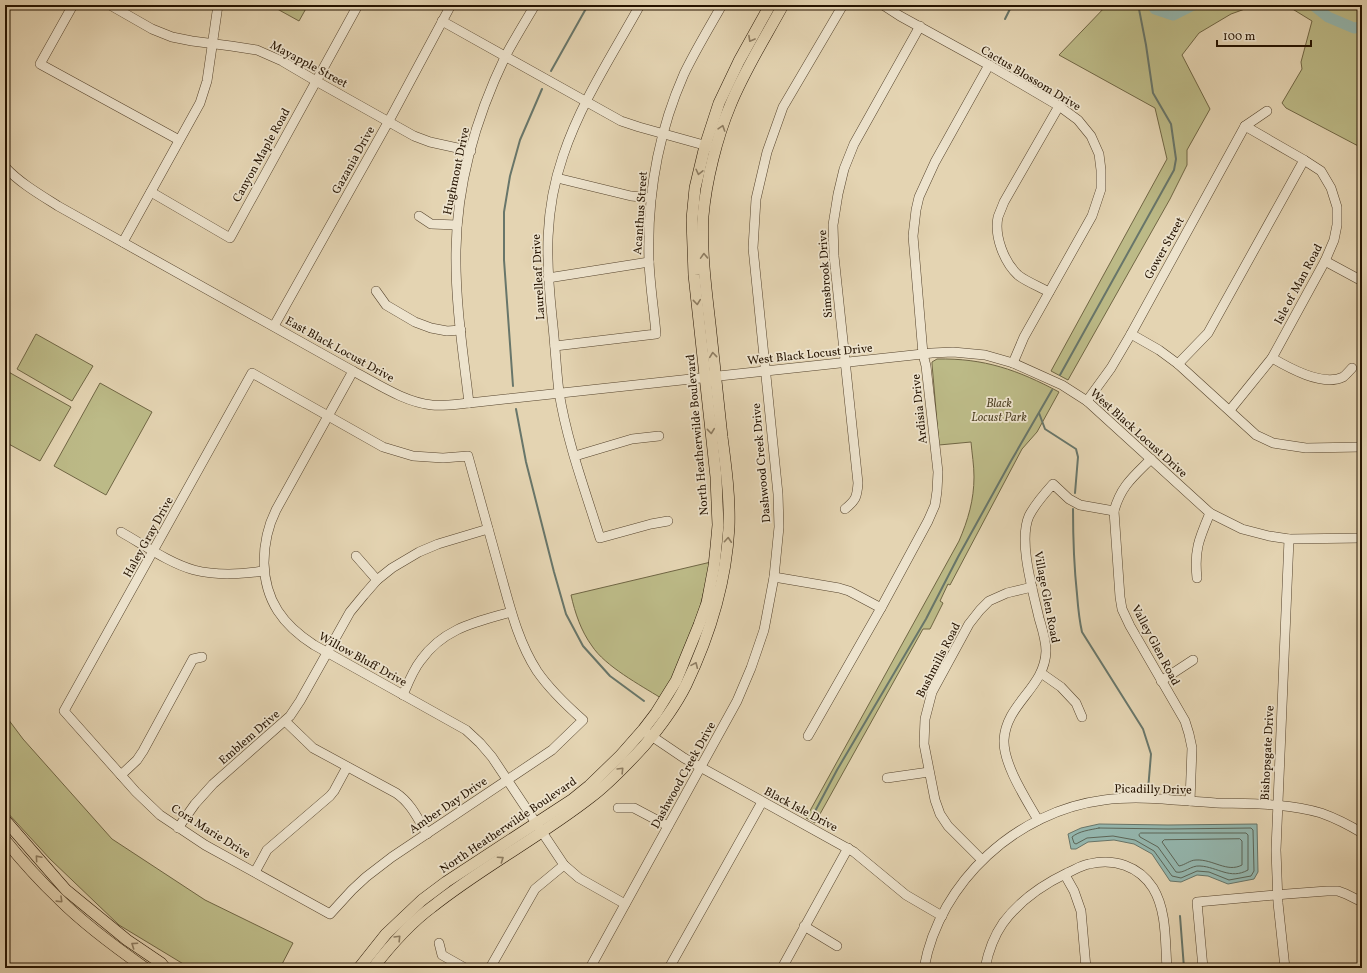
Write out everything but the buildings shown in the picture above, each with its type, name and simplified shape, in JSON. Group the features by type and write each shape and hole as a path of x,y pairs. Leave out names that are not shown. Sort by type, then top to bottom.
{"main road":[{"name":"North Heatherwilde Boulevard","path":"711,147 719,103 739,61 770,5"},
{"name":"North Heatherwilde Boulevard","path":"373,968 394,942 430,908 539,827 589,786 621,755 647,733 676,681 690,649 707,603 714,566 718,525 710,377 694,275 692,219 695,188 729,107 749,66 783,5"},
{"path":"5,820 66,890 127,940 166,968"},
{"name":"North Heatherwilde Boulevard","path":"359,968 386,934 422,900 446,882 539,827"},
{"path":"5,840 32,872 60,900 92,928 145,968"}],"street":[{"path":"73,5 40,64 179,140"},
{"name":"Mayapple Street","path":"110,5 152,29 172,37 257,50 282,61 388,122 419,138 430,142 471,151"},
{"path":"123,242 200,102 207,81 218,5"},
{"name":"Canyon Maple Road","path":"151,192 230,238 358,5"},
{"name":"Gazania Drive","path":"274,326 388,122 451,5"},
{"name":"Hughmont Drive","path":"469,403 456,278 457,225 461,193 478,124 489,93 506,56 535,5"},
{"name":"Laurelleaf Drive","path":"640,5 586,101 567,144 557,178 548,229 548,278 560,394 568,432 600,538 651,524 668,521"},
{"name":"Acanthus Street","path":"555,346 656,334 649,262 651,198 656,167 663,134 684,74 722,5"},
{"name":"Dashwood Creek Drive","path":"590,968 737,700 751,668 764,630 774,577 779,527 778,494 753,248 756,199 767,152 783,107 842,5"},
{"name":"Cactus Blossom Drive","path":"883,5 1059,106 1078,120 1091,136 1099,154 1101,189 1092,216 1024,337 1013,363"},
{"path":"442,21 621,121 711,147"},
{"name":"Simsbrook Drive","path":"845,509 855,501 858,495 858,483 844,362 834,256 833,225 844,169 854,144 920,26"},
{"name":"Ardisia Drive","path":"808,736 881,608 928,521 935,505 938,472 924,354 913,236 916,210 919,197 935,162 989,65"},
{"path":"1049,292 1018,275 1010,264 1002,252 998,237 998,218 1004,202 1059,106"},
{"name":"Gower Street","path":"1087,402 1111,368 1131,334 1245,126 1267,111"},
{"name":"Isle of Man Road","path":"1230,410 1272,358 1325,261 1334,240 1337,224 1337,207 1331,188 1321,171 1245,126"},
{"path":"1178,364 1208,333 1304,160"},
{"name":"East Black Locust Drive","path":"5,167 34,191 353,371 398,395 415,402 433,405 469,403 710,377"},
{"path":"557,178 631,196 651,198"},
{"path":"419,216 431,224 457,225"},
{"path":"1325,261 1362,281"},
{"path":"548,278 649,262"},
{"path":"376,291 386,305 415,322 431,328 461,330"},
{"path":"1131,334 1159,350 1178,364 1256,435 1273,443 1306,448 1362,447"},
{"name":"West Black Locust Drive","path":"710,377 924,354 953,352 985,355 1013,363 1062,385 1087,402 1210,513 1242,529 1289,540 1362,538"},
{"path":"1272,358 1294,370 1313,377 1331,379 1342,377 1352,368"},
{"name":"Willow Bluff Drive","path":"353,371 268,526 265,544 264,571 269,594 277,610 287,624 300,636 327,653 466,730 492,757 564,865 579,878 625,904"},
{"name":"Haley Gray Drive","path":"64,711 252,373 328,417"},
{"path":"328,417 384,447 413,456 444,458 468,456 511,612 460,627 445,636 431,647 421,660 403,695"},
{"path":"575,456 632,440 659,436"},
{"name":"Valley Glen Road","path":"1151,459 1123,489 1114,511 1122,609 1130,626 1185,721 1190,734 1192,748 1190,801"},
{"name":"Village Glen Road","path":"1038,820 1010,767 1005,753 1004,740 1006,727 1016,706 1033,687 1041,673 1046,651 1032,587 1025,545 1029,517 1039,500 1053,484 1069,499 1080,505 1114,511"},
{"path":"1197,578 1197,546 1210,513"},
{"name":"Emblem Drive","path":"178,828 195,804 213,784 285,721 300,700 350,612 377,580 392,568 419,552 438,544 488,529"},
{"path":"121,532 154,551 185,566 203,572 214,574 232,574 264,571"},
{"name":"Bishopsgate Drive","path":"1285,968 1277,895 1276,806 1289,540"},
{"path":"356,556 377,580"},
{"path":"774,577 839,588 849,591 881,608"},
{"name":"Bushmills Road","path":"982,860 948,826 940,814 934,800 924,744 927,707 932,692 969,624 980,610 989,601 1007,592 1032,587"},
{"name":"Amber Day Drive","path":"330,914 347,894 392,857 552,750 583,720 557,697 537,670 521,641 511,612"},
{"path":"121,775 137,760 143,751 193,659 202,657"},
{"path":"1161,681 1193,660"},
{"path":"1041,673 1061,687 1076,703 1082,717"},
{"name":"Cora Marie Drive","path":"64,711 143,799 160,815 205,845 330,914"},
{"path":"285,721 313,748 404,799 413,810 427,834"},
{"name":"Black Isle Drive","path":"647,733 701,767 762,802 848,848 868,862 906,895 942,916"},
{"path":"255,872 267,850 330,796 347,767"},
{"path":"887,778 929,772"},
{"name":"Picadilly Drive","path":"924,968 933,936 942,916 960,886 982,860 1014,834 1038,820 1068,808 1103,800 1138,798 1276,806 1307,810 1322,814 1346,823 1362,833"},
{"path":"669,968 762,802"},
{"path":"618,808 634,808 668,826"},
{"path":"782,968 848,848"},
{"path":"985,968 991,948 1003,923 1025,898 1041,887 1064,875 1088,864 1102,861 1113,861 1136,870 1153,888 1161,907 1167,968"},
{"path":"490,968 535,889 564,865"},
{"path":"1064,875 1074,891 1081,911 1086,968"},
{"path":"1203,968 1197,902 1338,891 1362,902"},
{"path":"804,926 837,946"},
{"path":"439,944 442,955 465,968"}],"green space":[{"path":"270,5 308,5 299,21"},
{"path":"1107,5 1256,5 1231,14 1199,33 1182,55 1210,109 1187,150 1187,165 1170,199 1068,380 1051,371 1167,159 1155,108 1059,55"},
{"path":"1286,5 1316,5 1315,10 1321,14 1326,5 1362,5 1362,148 1286,108 1282,103 1302,69 1301,62 1312,21"},
{"path":"36,334 93,366 72,401 17,369"},
{"name":"Black Locust Park","path":"937,359 970,361 1000,367 1029,377 1059,392 1037,432 1022,449 950,585 948,584 940,601 943,603 930,629 923,629 815,823 806,818 959,541 970,510 974,477 971,442 939,445 932,364 932,362"},
{"path":"5,370 71,407 40,461 5,442"},
{"path":"100,383 152,412 106,495 54,466"},
{"path":"711,562 700,607 678,668 661,698 633,681 605,661 588,640 579,622 571,595"},
{"path":"5,715 23,739 112,839 205,900 293,943 280,968 190,968 119,925 50,859 5,810"}],"water":[{"path":"1099,824 1257,824 1258,872 1254,879 1228,884 1208,876 1197,875 1181,882 1170,881 1152,854 1134,844 1114,840 1088,842 1076,849 1071,849 1068,834 1081,828"}],"waterway":[{"path":"551,71 588,5"},
{"path":"1005,19 1012,5"},
{"path":"1060,375 1174,170 1176,159 1171,124 1153,93 1139,9 1140,5"},
{"path":"1152,5 1155,9 1173,15 1193,5"},
{"path":"1313,5 1328,17 1354,28 1362,27"},
{"path":"513,386 504,260 504,212 510,176 520,140 542,89"},
{"path":"812,817 837,770 926,619 958,557 1052,390"},
{"path":"516,409 526,462 566,614 583,646 610,676 644,701"},
{"path":"1039,413 1045,429 1076,449 1078,457 1075,493"},
{"path":"1073,509 1075,573 1082,632 1143,729 1151,754 1148,790"},
{"path":"1180,916 1184,968"}]}
